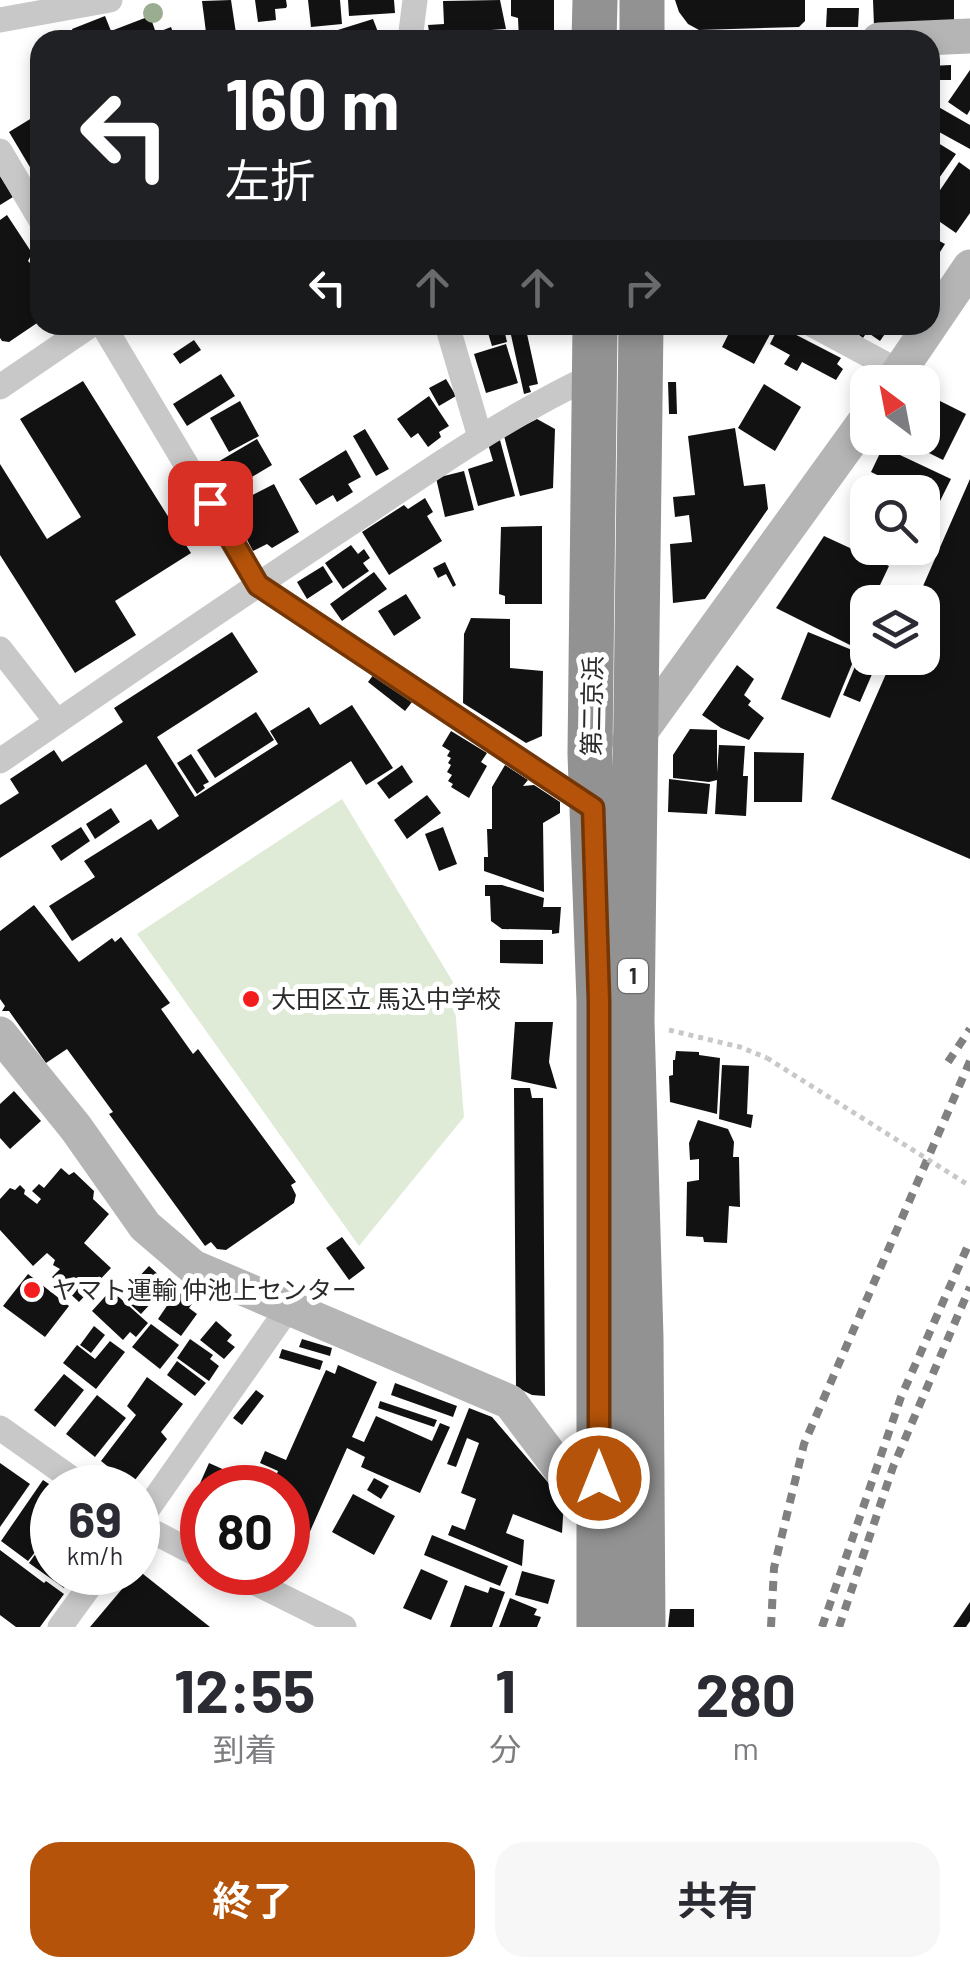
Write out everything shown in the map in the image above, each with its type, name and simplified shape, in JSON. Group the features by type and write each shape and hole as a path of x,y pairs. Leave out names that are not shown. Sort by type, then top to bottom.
{"highway":[{"path":"594,30 596,0"},
{"path":"642,0 642,30"},
{"name":"第二京浜","path":"596,335 590,754 599,1001 599,1627"},
{"name":"第二京浜","path":"641,335 632,1022 642,1338 643,1627"}],"street":[{"path":"0,20 110,0"},
{"path":"412,30 416,0"},
{"path":"940,37 970,36"},
{"path":"0,151 30,202"},
{"path":"940,312 970,267"},
{"path":"0,387 76,335"},
{"path":"109,335 258,585 593,808"},
{"path":"450,335 480,438"},
{"path":"829,335 877,365"},
{"path":"904,365 924,335"},
{"path":"0,761 480,438 544,398 596,374"},
{"path":"590,754 636,738 850,443"},
{"path":"0,649 56,722"},
{"path":"0,1034 76,1128 145,1226 193,1267 510,1402 565,1475 599,1478"},
{"path":"160,1492 289,1307"},
{"path":"0,1428 52,1465"},
{"path":"60,1627 83,1595"},
{"path":"279,1595 344,1627"}],"path":[{"path":"679,1033 740,1047 767,1058 970,1186"}],"green space":[{"path":"342,799 453,982 464,1117 359,1246 137,934"}],"building":[{"path":"231,0 236,30 206,30 202,1"},
{"path":"255,0 286,0 287,6 275,9 276,20 258,22"},
{"path":"308,0 340,0 342,24 311,27"},
{"path":"348,0 394,0 395,13 349,16"},
{"path":"500,0 506,29 429,30 428,25 444,24 443,1"},
{"path":"511,0 554,0 554,30 519,30 518,18 511,16"},
{"path":"675,0 805,0 805,21 799,27 699,30 688,24"},
{"path":"873,0 954,0 954,24 874,26"},
{"path":"827,8 859,8 858,27 826,27"},
{"path":"105,16 111,30 72,30"},
{"path":"150,16 155,30 114,30"},
{"path":"373,19 377,30 338,30"},
{"path":"951,65 951,80 940,80 940,66"},
{"path":"970,70 970,110 967,115 948,102"},
{"path":"940,108 970,125 970,149 940,132"},
{"path":"30,119 30,167 9,132"},
{"path":"940,144 956,154 940,177"},
{"path":"959,162 970,170 970,213 956,233 940,222 940,190"},
{"path":"0,176 13,197 0,205"},
{"path":"7,215 30,250 30,328 9,342 0,338 0,220"},
{"path":"489,335 505,335 507,342 492,346"},
{"path":"511,335 527,335 538,384 529,386 531,392 524,394"},
{"path":"728,335 770,335 754,364 722,347"},
{"path":"774,335 796,335 841,358 837,364 843,369 836,380 802,362 797,371 784,364 790,355 770,344"},
{"path":"194,340 201,350 180,364 173,354"},
{"path":"506,344 518,383 486,393 474,354"},
{"path":"221,374 235,396 187,426 173,404"},
{"path":"446,379 456,396 439,406 429,388"},
{"path":"83,381 191,553 115,601 136,635 75,673 0,555 0,464 47,539 81,517 20,419"},
{"path":"668,382 676,382 677,414 669,414"},
{"path":"764,384 801,407 775,451 738,428"},
{"path":"429,396 449,426 428,447 418,433 411,438 397,419"},
{"path":"240,401 259,436 229,452 210,418"},
{"path":"940,401 966,414 943,460 933,455 940,455"},
{"path":"537,419 555,429 553,488 520,496 504,436"},
{"path":"735,428 744,486 765,484 768,509 705,599 673,603 670,544 692,542 689,515 675,517 673,497 695,495 688,436"},
{"path":"365,429 389,469 376,476 353,436"},
{"path":"257,439 272,465 220,496 211,480 217,476 211,466"},
{"path":"500,440 515,496 478,506 468,469 493,461 488,444"},
{"path":"346,450 361,477 348,484 353,492 337,502 333,495 316,505 299,479"},
{"path":"879,455 900,455 951,479 940,501 940,475 871,472"},
{"path":"464,471 474,510 445,517 436,478"},
{"path":"970,479 970,859 831,799 886,675 940,675 940,585 923,585 932,565 940,565 940,547"},
{"path":"274,484 299,532 272,548 267,544 253,551 235,517 251,509 245,499"},
{"path":"425,498 433,512 427,516 442,541 389,575 362,532 404,505 408,509"},
{"path":"542,526 542,604 505,604 505,596 499,594 501,527"},
{"path":"824,536 850,548 850,565 889,566 880,585 850,585 850,645 776,608"},
{"path":"351,545 358,554 364,549 370,558 363,563 369,571 343,589 325,563"},
{"path":"445,562 456,585 453,587 446,574 438,578 433,568"},
{"path":"323,566 333,582 307,599 297,582"},
{"path":"374,572 387,589 342,621 330,604"},
{"path":"406,594 421,618 394,636 378,611"},
{"path":"471,618 510,619 510,668 543,671 542,736 526,743 463,703 464,634"},
{"path":"232,632 258,672 157,737 195,797 278,744 270,731 309,707 320,725 352,705 393,768 366,785 351,761 72,941 49,906 95,877 84,861 151,819 158,830 179,816 146,764 0,858 0,805 19,793 10,779 54,750 62,762 123,722 114,708"},
{"path":"808,632 850,649 850,669 830,718 781,699"},
{"path":"737,665 754,679 744,695 751,701 748,705 764,718 749,740 702,715"},
{"path":"374,674 412,702 405,711 368,682"},
{"path":"851,675 872,675 860,702 843,695"},
{"path":"256,712 274,740 215,778 197,750"},
{"path":"690,729 717,730 717,773 719,745 745,746 746,816 715,814 717,780 673,778 673,755"},
{"path":"451,731 487,753 481,762 487,766 469,798 448,781 452,775 447,772 450,751 442,746"},
{"path":"754,752 804,753 802,802 754,802"},
{"path":"191,754 209,782 197,794 177,763"},
{"path":"402,765 413,782 389,799 377,783"},
{"path":"505,765 528,780 523,786 534,785 560,802 560,813 543,823 544,892 484,871 487,829 492,829 492,787"},
{"path":"669,779 710,784 707,814 668,812"},
{"path":"427,795 441,813 407,839 394,820"},
{"path":"111,808 120,822 95,839 86,824"},
{"path":"81,827 90,841 61,861 51,846"},
{"path":"443,827 457,864 439,871 425,834"},
{"path":"485,885 502,885 544,898 543,907 561,907 559,933 502,929 491,921 490,896 485,896"},
{"path":"34,905 79,962 112,938 115,942 121,937 170,1003 161,1009 193,1054 198,1049 296,1182 291,1185 296,1195 294,1203 226,1250 217,1249 211,1242 205,1246 67,1049 46,1063 9,1011 2,1011 5,1006 0,999 0,931"},
{"path":"500,940 543,940 543,964 500,963"},
{"path":"515,1022 553,1022 549,1062 557,1089 511,1079"},
{"path":"676,1051 720,1058 717,1114 670,1102 669,1076 673,1075"},
{"path":"722,1065 749,1066 747,1114 753,1115 751,1128 719,1119"},
{"path":"514,1088 530,1088 532,1098 543,1098 545,1396 516,1387"},
{"path":"14,1091 41,1121 10,1149 0,1138 0,1104"},
{"path":"698,1120 728,1129 734,1142 733,1157 739,1157 740,1207 729,1206 727,1243 686,1236 687,1182 699,1180 699,1159 690,1160 689,1143"},
{"path":"61,1168 69,1175 74,1172 94,1191 93,1199 109,1214 84,1243 111,1268 79,1302 52,1277 60,1269 53,1265 55,1260 47,1253 33,1266 0,1230 0,1199 10,1188 15,1190 20,1185 24,1194 37,1204 41,1199 32,1191 39,1184 44,1188"},
{"path":"342,1237 365,1268 349,1280 326,1248"},
{"path":"149,1266 173,1288 158,1305 153,1301 141,1314 121,1296"},
{"name":"ヤマト運輸 仲池上センター","path":"28,1274 69,1306 45,1337 3,1306"},
{"path":"181,1285 197,1297 189,1308 197,1314 181,1336 158,1319"},
{"path":"111,1290 148,1323 136,1337 130,1332 123,1340 92,1311"},
{"path":"216,1321 232,1335 227,1341 235,1347 224,1359 200,1340"},
{"path":"151,1324 179,1345 160,1369 132,1347"},
{"path":"94,1326 105,1335 91,1353 80,1345"},
{"path":"190,1339 213,1355 210,1359 219,1366 209,1381 177,1358"},
{"path":"302,1339 332,1348 330,1356 299,1347"},
{"path":"110,1341 125,1352 96,1389 63,1363 77,1345 95,1359"},
{"path":"282,1349 323,1361 320,1370 279,1358"},
{"path":"177,1361 206,1383 195,1396 167,1375"},
{"path":"338,1365 377,1382 352,1437 364,1442 376,1416 432,1441 440,1423 450,1427 420,1493 361,1467 365,1457 347,1448 310,1531 310,1465 260,1463 265,1451 286,1460 326,1370 335,1374"},
{"path":"64,1374 84,1390 55,1427 34,1410"},
{"path":"147,1377 183,1404 161,1432 167,1439 147,1465 106,1465 101,1461 136,1415 127,1406"},
{"path":"395,1383 457,1406 453,1417 391,1395"},
{"path":"256,1390 264,1396 242,1425 233,1418"},
{"path":"97,1395 126,1418 95,1457 66,1434"},
{"path":"380,1401 437,1420 434,1427 378,1408"},
{"path":"469,1408 492,1417 564,1501 562,1533 513,1514 506,1533 524,1540 522,1566 448,1535 452,1525 465,1530 476,1499 461,1493 479,1443 467,1438 456,1467 447,1464"},
{"path":"0,1463 30,1484 0,1527"},
{"path":"374,1478 389,1486 381,1499 367,1490"},
{"path":"353,1494 395,1516 374,1555 332,1532"},
{"path":"30,1499 30,1558 28,1561 1,1541"},
{"path":"432,1535 508,1566 500,1586 424,1555"},
{"path":"0,1550 30,1572 30,1595 63,1595 40,1627 16,1627 0,1615"},
{"path":"421,1569 448,1581 431,1620 403,1608"},
{"path":"522,1571 555,1580 548,1604 515,1595"},
{"path":"465,1585 488,1593 490,1587 505,1592 492,1627 450,1627"},
{"path":"160,1587 210,1627 90,1627 117,1595 160,1595"},
{"path":"510,1598 537,1609 534,1615 541,1617 537,1627 499,1627"},
{"path":"970,1602 970,1621 966,1627 953,1627"},
{"path":"670,1609 694,1609 694,1627 668,1627"}],"railway":[{"path":"948,1062 970,1029"},
{"path":"771,1627 774,1568 804,1444 970,1061"},
{"path":"822,1627 901,1397 970,1241"},
{"path":"839,1627 893,1467 970,1287"}],"place":[{"name":"大田区立 馬込中学校","path":"251,999"},
{"name":"ヤマト運輸 仲池上センター","path":"32,1290"}],"route":[{"path":"210,503 258,585 593,808 599,1001 599,1478"}]}
